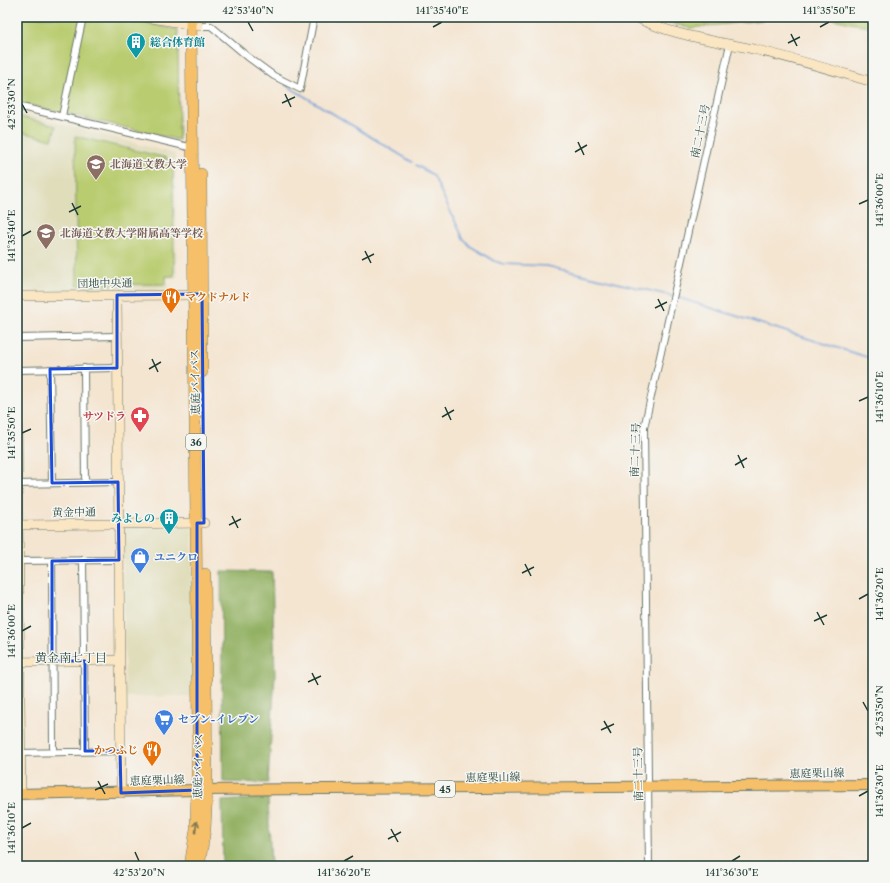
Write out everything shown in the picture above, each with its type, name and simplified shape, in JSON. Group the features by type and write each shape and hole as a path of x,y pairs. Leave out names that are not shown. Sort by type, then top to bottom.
{"highway":[{"name":"恵庭バイパス","path":"195,22 193,148 198,295"},
{"name":"恵庭バイパス","path":"195,22 202,791 205,829 199,866"},
{"name":"恵庭バイパス","path":"190,866 202,791"}],"main road":[{"name":"恵庭栗山線","path":"19,794 873,785"}],"street":[{"path":"62,116 83,17"},
{"path":"146,17 195,22 211,26 248,58 274,76 300,89 314,17"},
{"path":"636,17 658,27 758,50 873,82"},
{"name":"南二十三号","path":"649,866 644,428 730,44"},
{"path":"17,106 193,148"},
{"path":"116,295 120,793"},
{"name":"団地中央通","path":"17,296 198,295"},
{"path":"17,338 117,336"},
{"path":"84,368 85,482"},
{"path":"17,370 117,368"},
{"path":"50,369 52,483"},
{"path":"17,413 19,794"},
{"path":"18,484 118,482"},
{"name":"黄金中通","path":"18,525 200,523"},
{"path":"83,560 85,751"},
{"path":"18,561 119,560"},
{"path":"52,561 53,752"},
{"path":"18,662 119,660"},
{"path":"19,753 120,751"}],"highlighted area":[{"path":"202,294 204,523 197,523 197,790 121,793 120,751 85,751 85,661 52,661 52,561 119,560 118,482 52,483 50,369 117,368 117,295"}],"shaded area":[{"name":"北海道文教大学","path":"17,112 175,154 177,278 167,278 168,289 17,291"},
{"path":"192,527 194,696 125,697 123,528"}],"green space":[{"path":"21,17 121,17 178,30 179,140 17,102 17,36"},
{"path":"650,17 789,17 690,28"},
{"path":"824,17 873,17 873,28"},
{"path":"17,116 56,126 52,140 17,131"},
{"name":"北海道文教大学","path":"75,136 167,158 167,164 173,164 174,276 166,276 166,284 77,285"},
{"path":"221,571 272,572 275,675 268,783 223,782"},
{"path":"268,798 271,866 223,866 222,801"}],"waterway":[{"path":"220,37 224,41"},
{"path":"286,85 412,162"},
{"path":"416,165 433,175 463,238 470,246 495,261 503,264 547,266 672,296"},
{"path":"676,297 873,359"}],"place":[{"name":"総合体育館","path":"136,59"},
{"name":"北海道文教大学","path":"96,181"},
{"name":"北海道文教大学附属高等学校","path":"46,250"},
{"name":"マクドナルド","path":"171,314"},
{"name":"サツドラ","path":"140,433"},
{"name":"みよしの","path":"169,535"},
{"name":"ユニクロ","path":"140,574"},
{"name":"セブン-イレブン","path":"164,736"},
{"name":"かつふじ","path":"152,767"}],"district":[{"name":"黄金南七丁目","path":"71,657"}]}
